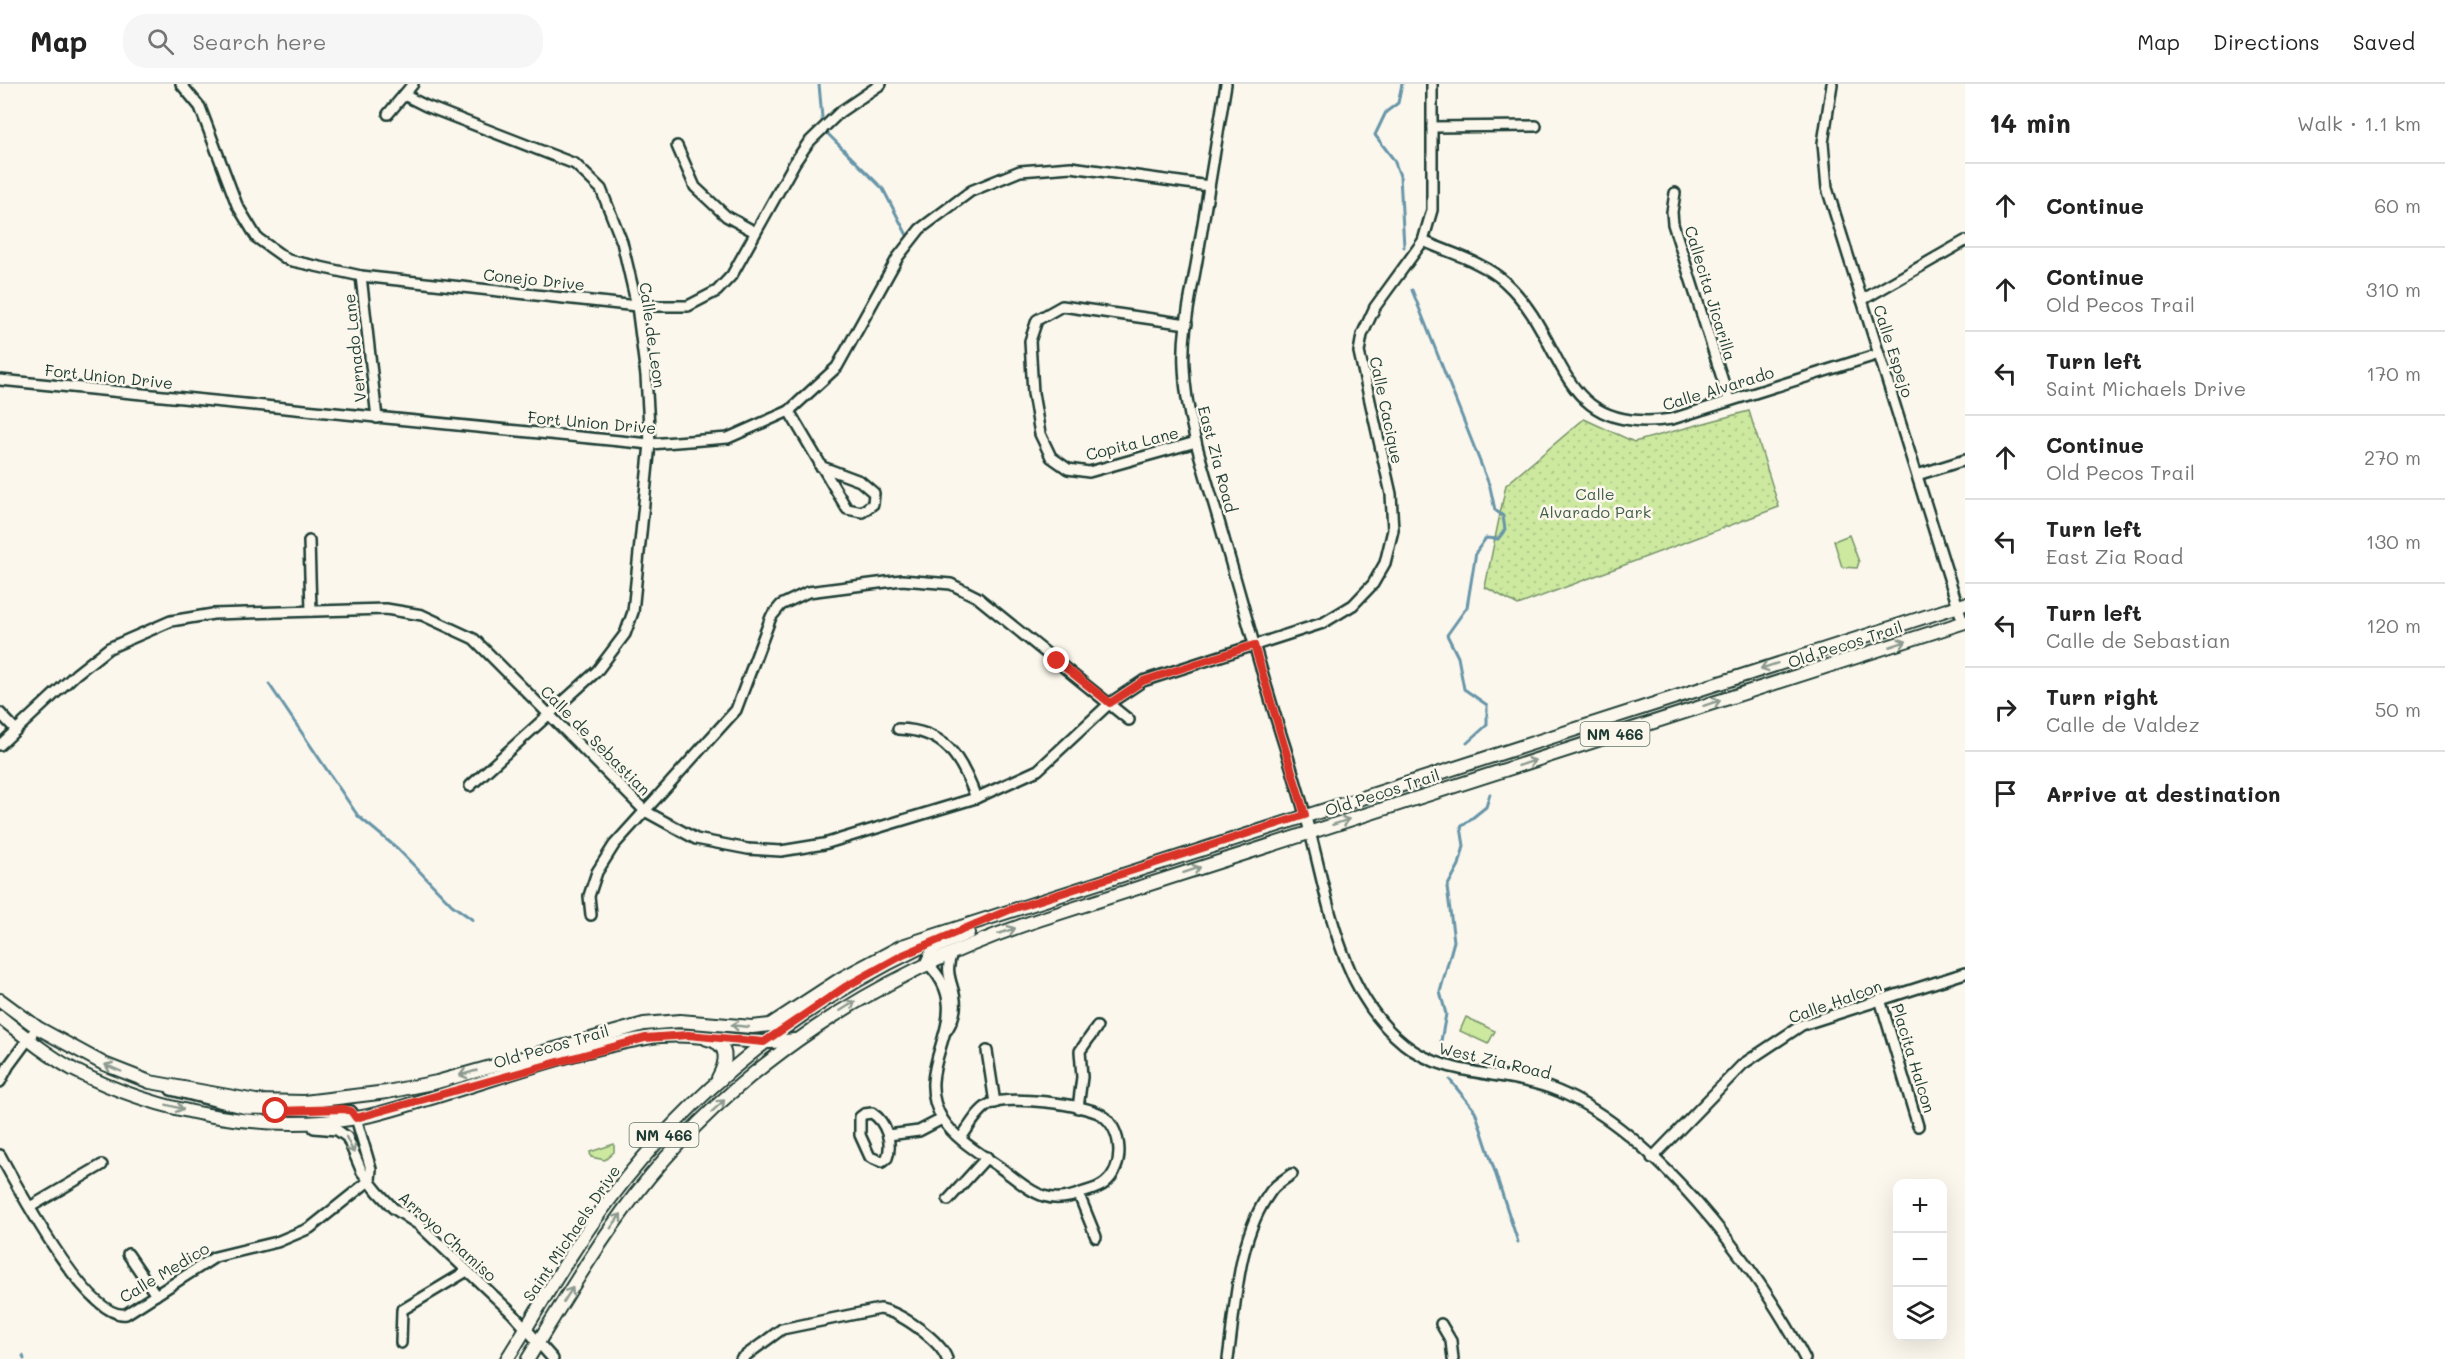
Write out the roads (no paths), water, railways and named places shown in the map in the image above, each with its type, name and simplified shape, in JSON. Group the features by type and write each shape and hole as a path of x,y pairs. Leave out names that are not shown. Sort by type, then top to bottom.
{"main road":[{"name":"Old Pecos Trail","path":"0,1000 38,1028 104,1064 150,1082 256,1101 304,1102 367,1095 436,1082 630,1026 680,1021 752,1027 770,1025 866,964 902,946 1962,605"},
{"name":"Old Pecos Trail","path":"0,1017 63,1063 108,1086 197,1113 271,1122 356,1118 624,1042 656,1036 688,1035 764,1042 799,1039 863,997 927,963 1017,927 1964,622"},
{"path":"927,963 934,948 1009,910"},
{"name":"Saint Michaels Drive","path":"507,1359 609,1199 643,1158 712,1087 764,1042 845,987 903,955 963,928"},
{"path":"688,1035 715,1041 723,1049 725,1065 712,1087"},
{"name":"Saint Michaels Drive","path":"528,1359 598,1247 648,1179 710,1113 755,1072 799,1039"}],"street":[{"name":"Conejo Drive","path":"181,84 200,107 237,204 257,238 288,260 361,276 637,306 688,306 717,291 732,275 808,143 840,112 881,84"},
{"path":"388,114 413,84"},
{"name":"East Zia Road","path":"1226,84 1186,324 1183,358 1185,391 1196,442 1310,832"},
{"name":"Calle Cacique","path":"1254,645 1323,623 1353,605 1373,584 1385,563 1394,530 1391,494 1359,352 1362,335 1375,308 1424,241 1432,210 1432,84"},
{"name":"Calle Espejo","path":"1832,84 1824,131 1823,166 1830,198 1917,475 1962,605 1964,622"},
{"name":"Calle de Leon","path":"404,94 426,106 575,164 601,189 621,242 637,306 646,376 650,444 633,612 625,634 597,671 470,786"},
{"path":"1432,127 1536,126"},
{"path":"677,146 695,187 726,216 755,232"},
{"name":"Fort Union Drive","path":"0,380 650,444 728,438 789,411 837,367 889,272 915,235 931,218 971,192 1020,171 1071,167 1209,186"},
{"name":"Callecita Jicarilla","path":"1675,193 1673,224 1729,400"},
{"name":"Calle Alvarado","path":"1424,241 1493,272 1506,283 1528,310 1571,386 1602,412 1623,419 1645,423 1672,419 1879,354"},
{"path":"1862,300 1965,241"},
{"name":"Vernado Lane","path":"361,276 377,418"},
{"name":"Copita Lane","path":"1186,324 1062,306 1037,320 1030,341 1033,393 1040,434 1051,457 1068,469 1089,472 1196,442"},
{"path":"789,411 820,466 847,509 862,512 873,504 874,493 866,484 820,466"},
{"path":"1917,475 1965,460"},
{"path":"309,541 311,611"},
{"path":"591,915 589,896 597,872 614,845 736,710 771,617 781,605 808,592 902,580 951,584 977,597 1129,720"},
{"name":"Calle de Sebastian","path":"0,745 76,674 109,648 171,621 213,614 386,609 422,615 474,639 645,811 696,839 748,849 781,851 824,844 976,798 1038,770 1110,703 1143,681 1254,645"},
{"path":"0,713 16,730"},
{"path":"898,729 917,730 948,745 965,769 976,798"},
{"name":"West Zia Road","path":"1310,832 1345,958 1365,998 1391,1033 1415,1053 1435,1064 1522,1080 1574,1098 1605,1117 1652,1158 1685,1191 1731,1246 1758,1283 1805,1359"},
{"path":"952,952 947,969 957,996 957,1010 936,1060 933,1080 942,1119 961,1138 1030,1190 1046,1197 1060,1199 1100,1186 1109,1179 1116,1167 1120,1146 1108,1120 1093,1111 1022,1101 995,1102 981,1111 961,1138"},
{"path":"927,963 941,979 949,997 950,1010 945,1035"},
{"name":"Calle Halcon","path":"1652,1158 1743,1064 1802,1025 1965,973"},
{"name":"Placita Halcon","path":"1880,999 1918,1126"},
{"path":"1078,1108 1082,1077 1080,1051 1097,1027"},
{"path":"0,1082 28,1039 38,1028"},
{"path":"987,1051 995,1102"},
{"path":"150,1082 188,1096 234,1107 276,1111 344,1109 351,1111 356,1118 371,1169 370,1180"},
{"name":"Arroyo Chamiso","path":"197,1113 247,1126 337,1130 350,1141 362,1172 393,1208 411,1218 526,1328 553,1359"},
{"path":"867,1113 877,1117 888,1135 889,1154 885,1160 877,1161 865,1150 859,1128 860,1117 867,1113"},
{"path":"888,1135 919,1131 942,1119"},
{"name":"Calle Medico","path":"0,1155 66,1267 111,1313 126,1314 215,1257 277,1242 310,1228 370,1180"},
{"path":"948,1200 987,1157"},
{"path":"30,1207 102,1165"},
{"path":"1228,1359 1242,1263 1257,1213 1273,1189 1292,1173"},
{"path":"1078,1195 1096,1237"},
{"path":"128,1254 156,1295"},
{"path":"401,1343 402,1310 466,1271"},
{"path":"741,1359 782,1329 880,1309 893,1311 942,1347 946,1359"},
{"path":"1441,1324 1450,1341 1453,1359"}],"waterway":[{"path":"819,84 823,129 883,189 909,239"},
{"path":"1402,84 1398,103 1386,112 1375,135 1394,160 1400,176 1404,247"},
{"path":"1412,290 1490,487 1495,510 1503,516 1505,530 1498,539 1486,538 1476,552 1467,607 1447,635 1458,657 1464,689 1487,705 1487,725 1467,743"},
{"path":"269,684 358,816 398,849 452,905 473,920"},
{"path":"1446,1060 1441,1041 1446,1014 1440,992 1454,941 1447,887 1459,865 1464,846 1461,827 1486,807 1490,794"},
{"path":"1450,1080 1475,1111 1518,1242"}],"park label":[{"name":"Calle Alvarado Park","path":"1595,502"}]}
